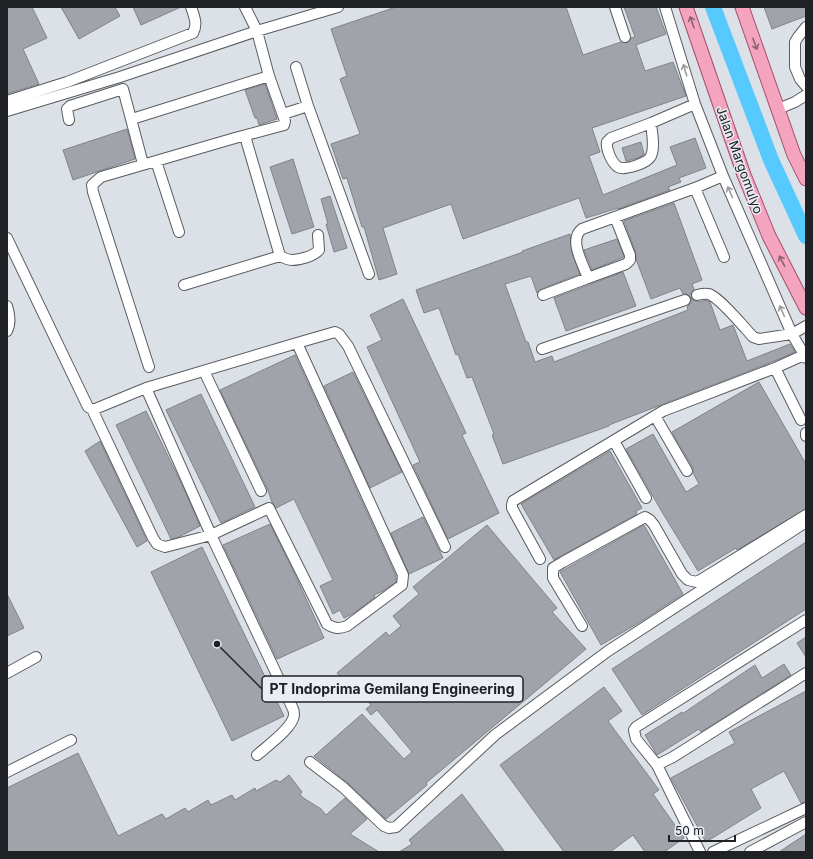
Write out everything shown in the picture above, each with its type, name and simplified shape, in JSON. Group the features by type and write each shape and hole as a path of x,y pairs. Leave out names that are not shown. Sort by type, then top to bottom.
{"main road":[{"name":"Jalan Margomulyo","path":"686,7 744,175 769,236 806,308"},
{"path":"742,7 794,155 806,179"}],"lane":[{"path":"7,101 67,82 193,33 196,28 191,7"},
{"path":"149,367 92,185 101,176 284,125 285,121 283,114 269,76 257,31 245,7"},
{"path":"7,111 120,77 257,31 338,7"},
{"path":"615,7 625,37"},
{"path":"540,559 512,508 513,501 663,411 805,357 792,334 723,176 695,104 665,7"},
{"path":"806,27 795,42 795,67 800,79 806,86"},
{"path":"296,67 308,106 369,274"},
{"path":"132,119 269,76"},
{"path":"120,77 143,164"},
{"path":"69,120 67,109 70,106 123,89"},
{"path":"778,109 795,102 806,95"},
{"path":"651,123 653,151 651,158 645,163 624,168 617,166 606,147 607,142 611,138 695,104"},
{"path":"283,114 308,106"},
{"path":"245,136 280,256"},
{"path":"156,161 179,232"},
{"path":"588,278 577,247 577,232 723,176"},
{"path":"695,188 724,256"},
{"path":"542,295 626,264 630,260 630,255 615,217"},
{"path":"184,285 280,256 292,261 305,258 315,254 319,250 318,235"},
{"path":"7,238 86,404 92,410 157,544 165,547 211,535 269,508 327,624 334,628 340,628 347,626 402,585 403,575 297,343"},
{"path":"697,295 704,293 710,294 717,299 753,337 759,339 792,334 806,326"},
{"path":"542,349 685,300"},
{"path":"7,306 10,314 10,325 7,331"},
{"path":"92,410 146,388 335,332 348,346 445,547"},
{"path":"775,368 801,420"},
{"path":"204,371 261,491"},
{"path":"146,388 211,535 293,709 294,715 291,723 257,755"},
{"path":"655,416 688,472"},
{"path":"614,441 646,498"},
{"path":"582,626 553,578 553,568 645,518 650,520 654,525 682,574 688,580 697,582 806,515"},
{"path":"310,762 344,788 384,826 389,828 396,826 495,735 608,651 806,522"},
{"path":"700,852 657,765 636,739 634,730 636,727 806,620"},
{"path":"7,674 36,657"},
{"path":"657,765 673,757 806,673"},
{"path":"7,772 71,740"},
{"path":"713,852 806,808"},
{"path":"750,852 806,822"}],"building":[{"path":"7,7 32,7 47,38 23,49 39,84 7,94"},
{"path":"61,7 115,7 120,16 79,39"},
{"path":"133,7 181,7 141,25"},
{"path":"396,7 566,7 583,55 621,42 627,43 631,38 635,37 624,7 656,7 666,34 636,45 645,71 673,62 686,96 592,128 600,152 589,156 603,195 677,165 670,147 695,138 706,168 679,178 681,182 668,187 670,190 618,209 586,218 579,198 463,239 451,204 383,228 397,274 379,280 364,227 362,227 347,178 343,179 331,144 360,134 340,79 347,76 331,29"},
{"path":"764,7 806,7 806,16 772,29"},
{"path":"265,84 277,119 259,125 245,90"},
{"path":"127,129 135,159 73,180 63,150"},
{"path":"641,142 644,154 638,158 626,161 622,148"},
{"path":"293,159 314,227 292,234 270,167"},
{"path":"330,196 347,248 334,252 321,199"},
{"path":"674,203 702,280 692,284 694,289 691,294 692,299 699,302 706,300 710,302 720,330 733,325 747,361 790,344 795,352 609,426 503,464 492,435 494,434 472,377 467,378 458,354 456,355 439,308 424,313 416,290 570,234 572,253 580,274 541,289 537,293 531,276 505,284 526,342 528,342 535,362 552,356 554,362 688,310 687,307 691,302 691,298 687,294 683,294 680,288 651,299 624,221"},
{"path":"617,239 624,257 592,270 584,250"},
{"path":"623,272 636,306 566,331 554,298"},
{"path":"403,299 466,433 462,435 499,513 448,539 413,465 420,462 367,347 382,340 370,315"},
{"path":"295,355 396,576 396,582 374,595 375,597 354,613 344,618 340,610 333,614 320,586 333,580 294,499 276,508 220,390"},
{"path":"353,372 402,472 370,488 324,386"},
{"path":"759,382 806,464 806,509 737,550 736,548 698,571 626,449 653,434 686,492 699,484 693,473 693,468 672,432"},
{"path":"201,394 255,507 221,523 166,410"},
{"path":"146,411 184,489 200,526 179,537 171,539 116,425"},
{"path":"100,441 147,541 137,547 85,451"},
{"path":"610,451 642,508 636,511 637,514 554,560 521,504"},
{"path":"423,517 443,558 409,574 391,533"},
{"path":"270,524 324,638 277,659 223,545"},
{"path":"487,525 557,608 552,612 586,649 426,783 427,785 386,819 348,783 314,756 362,714 404,759 412,752 377,710 371,715 366,709 371,705 367,700 370,697 356,679 348,686 337,673 386,632 389,636 401,626 393,616 419,594 413,587"},
{"path":"644,525 683,594 601,645 560,572"},
{"path":"806,542 806,609 642,715 612,669"},
{"path":"202,547 284,716 232,741 151,572"},
{"path":"7,594 24,628 7,636"},
{"path":"806,637 806,657 797,643"},
{"path":"784,664 791,675 701,732 699,729 657,755 645,735 682,712 682,714 755,665 762,678"},
{"path":"604,687 622,711 608,721 659,790 653,794 684,838 664,852 645,852 633,835 610,852 564,852 500,765"},
{"path":"806,691 806,802 801,803 784,771 751,789 761,808 706,842 671,778 735,743 729,732"},
{"path":"78,753 118,836 162,814 166,819 185,808 188,812 208,800 211,805 232,795 235,800 255,788 256,791 276,780 280,782 289,775 302,792 300,795 321,809 326,815 345,798 367,819 350,834 379,852 7,852 7,788"},
{"path":"462,794 505,852 399,852 412,844 409,840"},
{"path":"806,834 806,852 779,852"}],"waterway":[{"path":"713,7 771,160 806,236"}],"place":[{"name":"PT Indoprima Gemilang Engineering","path":"217,644"}]}
